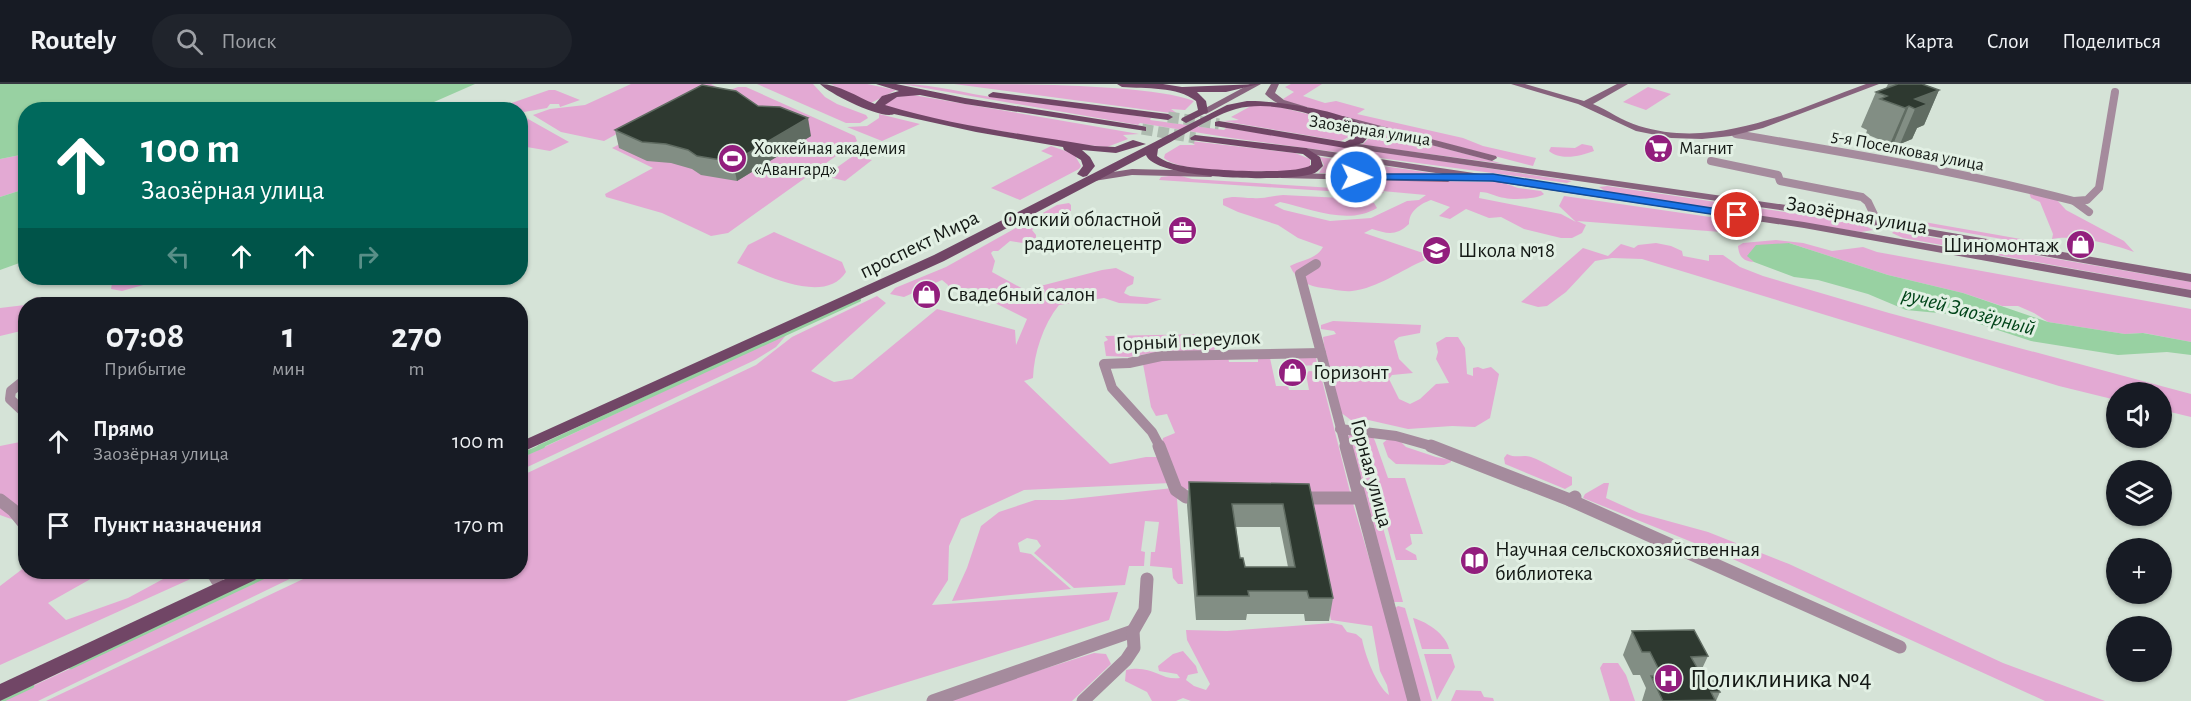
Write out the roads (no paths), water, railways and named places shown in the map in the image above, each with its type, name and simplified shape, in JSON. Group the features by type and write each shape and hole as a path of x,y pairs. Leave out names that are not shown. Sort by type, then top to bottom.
{"main road":[{"path":"825,84 848,98 888,113 1070,149 1088,161 1089,176 1132,172 1470,179 1493,177"},
{"path":"881,84 1142,129"},
{"path":"1122,84 1184,91 1200,99 1203,112"},
{"path":"1142,84 1216,90 1256,84"},
{"name":"проспект Мира","path":"701,362 939,258 1089,176 1141,144 1256,84"},
{"path":"1274,84 1270,94 1281,102 1546,174"},
{"name":"проспект Мира","path":"1089,176 1216,120 1231,107 1274,84"},
{"path":"1515,84 1585,104 1621,123 1662,134 1692,138 1736,134 1875,84"},
{"path":"1585,104 1624,84"},
{"path":"936,85 1004,97 1168,117"},
{"path":"919,92 891,96 881,101 879,106 943,122 1092,148 1116,150 1133,143 1141,144"},
{"path":"1231,107 1252,103 1270,103 1357,125 1364,129 1364,136 1359,141 1345,145"},
{"name":"Заозёрная улица","path":"1216,120 1345,145 1878,223 2191,278"},
{"name":"Заозёрная улица","path":"1195,138 1493,177 1815,227 2191,294"},
{"path":"1153,148 1152,156 1155,161 1183,171 1298,173 1310,171 1317,166 1316,159 1306,152"},
{"path":"528,436 701,362"},
{"path":"528,444 701,362"},
{"path":"0,682 203,579"},
{"path":"0,693 240,579"}],"street":[{"path":"2074,201 2087,200 2099,188 2115,92"},
{"name":"5-я Поселковая улица","path":"1736,134 1864,156 2036,190 2074,201 2082,209 2090,212"},
{"path":"1711,161 1778,175 1780,181 1862,197 1868,201 1878,223"},
{"name":"Горная улица","path":"1316,264 1300,274 1414,701"},
{"name":"Горный переулок","path":"1217,497 1186,497 1176,490 1161,449 1152,432 1112,388 1104,364 1129,363 1161,356 1321,353"},
{"path":"18,385 11,391 10,399 18,406"},
{"path":"1340,429 1358,429 1387,435 1467,458 1573,498 1900,647"},
{"path":"1284,498 1359,498"},
{"path":"0,501 18,516"},
{"path":"1083,701 1126,660 1134,648 1134,631 1145,610 1147,579"},
{"path":"933,701 1134,631"}],"water":[{"path":"0,84 475,84 434,102 18,102 18,155 0,159"},
{"path":"18,191 18,264 0,270 0,197"},
{"name":"ручей Заозёрный","path":"1789,243 1888,275 1963,293 2048,322 2125,334 2143,333 2191,342 2191,355 2167,352 2118,355 2031,341 1949,314 1906,310 1868,294 1818,280 1794,277 1754,262 1747,256 1756,245"}],"waterway":[{"path":"539,447 859,300"},
{"path":"528,453 543,446"},
{"path":"71,667 259,579"},
{"path":"0,701 32,686"}],"tunnel":[{"path":"1168,117 1219,124"},
{"path":"1142,129 1195,138"}],"place":[{"name":"Магнит","path":"1658,148"},
{"name":"Хоккейная академия «Авангард»","path":"733,158"},
{"name":"Омский областной радиотелецентр","path":"1183,231"},
{"name":"Шиномонтаж","path":"2080,245"},
{"name":"Школа №18","path":"1437,250"},
{"name":"Свадебный салон","path":"926,294"},
{"name":"Горизонт","path":"1292,372"},
{"name":"Научная сельскохозяйственная библиотека","path":"1474,561"},
{"name":"Поликлиника №4","path":"1669,678"}]}
